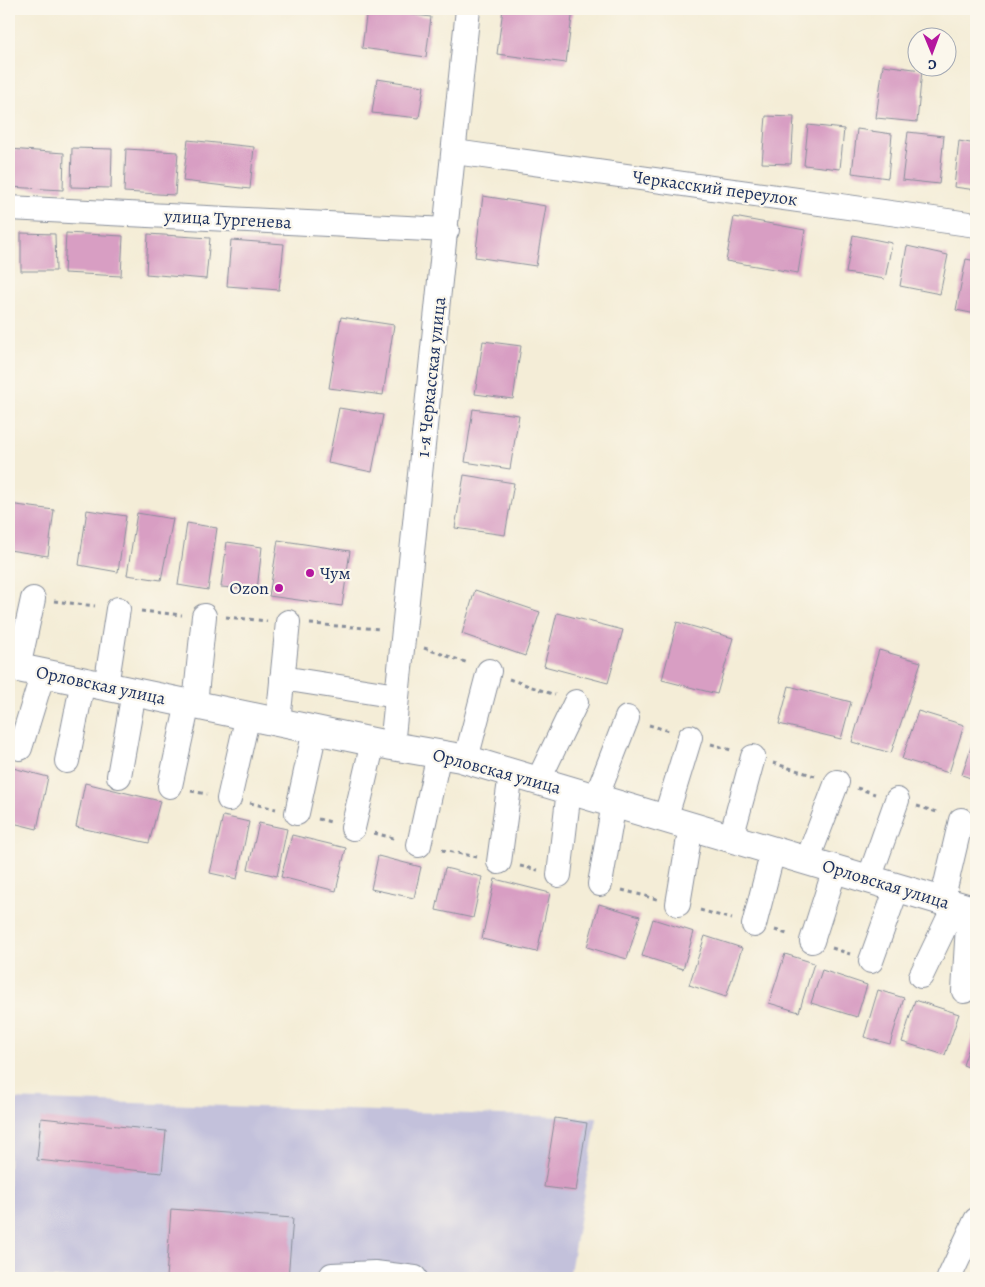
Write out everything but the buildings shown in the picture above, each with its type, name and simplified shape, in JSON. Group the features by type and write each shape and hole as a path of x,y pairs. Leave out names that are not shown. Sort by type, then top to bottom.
{"main road":[{"name":"Орловская улица","path":"23,669 382,744 466,759 961,907"}],"street":[{"name":"1-я Черкасская улица","path":"353,828 397,696 447,230 468,9"},
{"name":"Черкасский переулок","path":"455,152 976,225"},
{"name":"улица Тургенева","path":"9,208 447,230"},
{"path":"20,748 23,669 33,599"},
{"path":"67,761 118,609"},
{"path":"170,786 192,704 204,616"},
{"path":"278,722 288,622"},
{"path":"466,759 489,671"},
{"path":"282,678 397,696"},
{"path":"119,776 134,692"},
{"path":"538,781 576,702"},
{"path":"229,799 248,716"},
{"path":"600,884 605,801 627,718"},
{"path":"297,813 315,730"},
{"path":"665,819 690,737"},
{"path":"419,845 439,754"},
{"path":"731,838 753,757"},
{"path":"499,862 511,773"},
{"path":"807,860 837,782"},
{"path":"559,874 569,790"},
{"path":"869,879 897,800"},
{"path":"961,820 961,907 964,991"},
{"path":"678,904 691,826"},
{"path":"754,925 773,851"},
{"path":"812,941 836,869"},
{"path":"871,961 897,888"},
{"path":"921,976 961,907"},
{"path":"949,1278 976,1220"},
{"path":"330,1278 332,1275 375,1273 415,1278"}],"shaded area":[{"path":"9,1099 597,1118 569,1278 9,1278"}],"place":[{"name":"Чум","path":"310,573"},
{"name":"Ozon","path":"279,588"}]}
